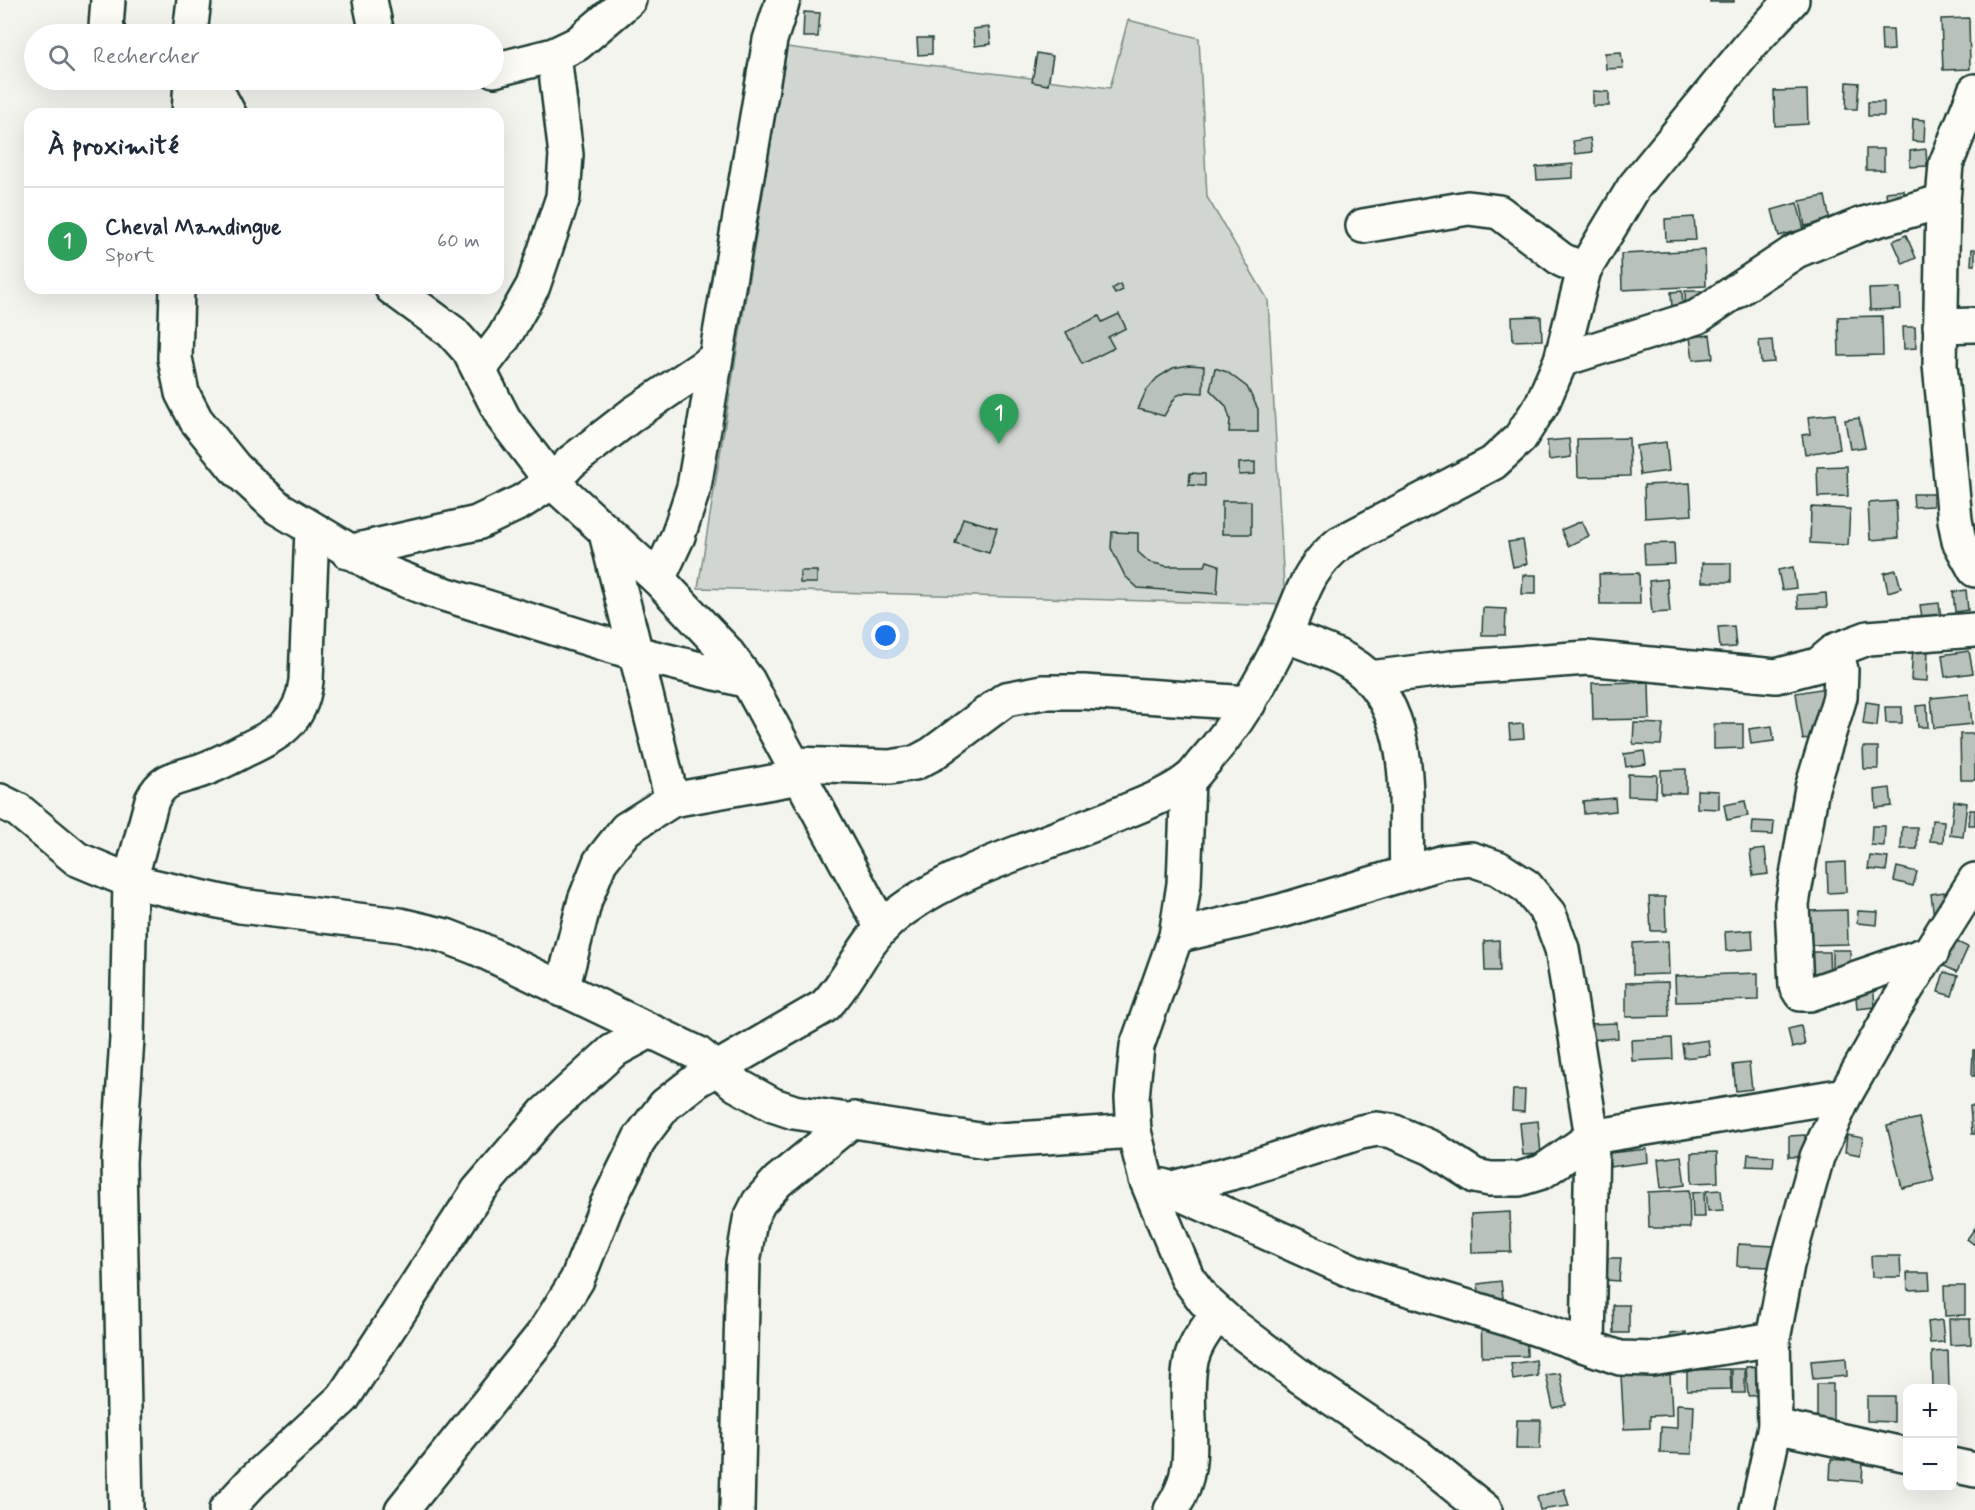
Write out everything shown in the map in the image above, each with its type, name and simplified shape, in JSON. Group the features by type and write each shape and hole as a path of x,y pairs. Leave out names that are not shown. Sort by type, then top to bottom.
{"street":[{"path":"106,24 108,0"},
{"path":"191,24 194,0"},
{"path":"370,0 375,24"},
{"path":"504,68 554,55 577,44 629,0"},
{"path":"658,579 678,536 694,487 770,40 783,0"},
{"path":"402,1510 544,1333 577,1280 606,1207 640,1138 665,1105 697,1080 825,1006 881,926 905,908 941,886 1136,807 1188,780 1227,735 1249,703 1285,635 1309,576 1324,556 1340,543 1493,463 1520,438 1542,404 1561,360 1584,270 1634,187 1753,42 1792,0"},
{"path":"479,370 504,338 533,286 563,198 566,155 554,55"},
{"path":"189,108 190,90"},
{"path":"216,90 226,108"},
{"path":"1975,91 1946,165 1940,326 1940,366 1955,520 1959,541 1975,570"},
{"path":"1561,360 1697,317 1797,251 1860,225 1943,201"},
{"path":"1363,226 1468,208 1498,212 1562,260 1584,270"},
{"path":"177,294 175,358 182,393 196,420 244,476 278,508 348,552 387,573 428,590 635,652 748,681"},
{"path":"400,294 452,332 469,351 504,419 552,482 658,579 725,650 748,681 881,926"},
{"path":"1940,326 1975,325"},
{"path":"348,552 477,524 521,502 552,482 571,462 606,435 715,359"},
{"path":"126,1510 119,1162 127,1038 130,881 158,787 171,779 214,765 275,736 297,712 306,681 312,530"},
{"path":"606,533 672,801"},
{"path":"1370,678 1450,668 1587,658 1776,676 1818,665 1836,650 1868,638 1975,630"},
{"path":"1285,635 1350,663 1370,678 1396,727 1402,753 1407,873"},
{"path":"1836,650 1841,670 1840,697 1812,788 1792,904 1796,986 1801,994 1810,994 1932,952"},
{"path":"562,990 585,900 600,862 626,829 672,801 797,771 890,767 915,763 932,754 1006,699 1042,692 1084,692 1249,703"},
{"path":"1188,780 1184,884 1176,936 1137,1046 1132,1098 1134,1131 1157,1184 1187,1277 1218,1313 1298,1375 1419,1457 1485,1510"},
{"path":"0,801 18,810 77,859 130,881 240,906 400,925 446,936 477,948 697,1053 737,1085 773,1105 794,1112 854,1119 986,1141 1134,1131"},
{"path":"1176,936 1281,911 1444,862 1471,859 1498,868 1526,886 1549,914 1562,949 1593,1137 1588,1346"},
{"path":"1757,1510 1775,1426 1773,1339 1787,1265 1817,1157 1845,1095 1894,1009 1932,952 1975,880"},
{"path":"226,1510 343,1398 478,1191 545,1113 613,1051 650,1031"},
{"path":"1157,1184 1246,1169 1361,1132 1377,1129 1392,1131 1432,1148 1475,1176 1503,1180 1519,1179 1542,1172 1593,1137 1845,1095"},
{"path":"737,1510 743,1263 750,1220 759,1202 778,1181 854,1119"},
{"path":"1157,1184 1359,1274 1620,1358 1652,1359 1773,1339"},
{"path":"1171,1510 1183,1494 1190,1468 1190,1366 1196,1345 1218,1313"},
{"path":"1775,1426 1903,1454"},
{"path":"1957,1466 1975,1470"}],"shaded area":[{"path":"1128,20 1199,38 1207,197 1268,300 1285,605 698,588 787,47 1110,88"}],"building":[{"path":"1710,0 1734,0 1734,2 1710,2"},
{"path":"804,12 820,13 818,37 803,37"},
{"path":"1969,18 1970,69 1943,70 1941,19"},
{"path":"989,27 991,44 975,46 973,29"},
{"path":"1881,29 1893,29 1894,50 1882,51"},
{"path":"917,38 932,38 932,54 918,55"},
{"path":"1621,52 1623,68 1606,69 1605,53"},
{"path":"1037,53 1053,56 1048,85 1032,82"},
{"path":"1847,82 1859,83 1857,109 1846,109"},
{"path":"1807,90 1808,124 1775,126 1774,91"},
{"path":"1593,91 1609,92 1609,106 1593,106"},
{"path":"1868,102 1884,102 1884,116 1868,116"},
{"path":"1913,119 1925,120 1924,142 1912,141"},
{"path":"1590,138 1592,152 1575,154 1573,141"},
{"path":"1866,149 1884,149 1884,170 1866,170"},
{"path":"1926,149 1927,166 1910,167 1910,151"},
{"path":"1573,164 1573,178 1537,180 1536,167"},
{"path":"1904,190 1905,213 1888,214 1886,192"},
{"path":"1825,196 1830,221 1805,226 1800,201"},
{"path":"1797,203 1804,229 1779,236 1772,210"},
{"path":"1694,217 1696,240 1666,241 1665,219"},
{"path":"1906,235 1916,258 1903,264 1893,241"},
{"path":"1972,249 1975,249 1975,265 1971,265"},
{"path":"1705,250 1706,286 1622,290 1621,254"},
{"path":"1120,284 1123,290 1115,294 1112,289"},
{"path":"1900,288 1901,309 1870,310 1869,289"},
{"path":"1682,291 1683,307 1672,308 1671,292"},
{"path":"1685,291 1706,291 1706,322 1686,322"},
{"path":"1119,314 1126,328 1108,337 1114,348 1082,364 1066,332 1099,316 1102,322"},
{"path":"1541,316 1542,340 1513,341 1512,317"},
{"path":"1882,316 1883,355 1839,356 1838,317"},
{"path":"1903,327 1915,327 1916,348 1904,349"},
{"path":"1710,335 1713,358 1693,360 1690,337"},
{"path":"1772,340 1774,362 1761,363 1759,341"},
{"path":"1189,365 1204,366 1203,393 1186,392 1176,396 1164,416 1138,409 1146,391 1157,378 1173,368"},
{"path":"1215,368 1227,372 1247,387 1258,409 1258,432 1229,432 1230,419 1226,406 1210,390"},
{"path":"1835,414 1840,449 1805,454 1802,435 1810,434 1808,417"},
{"path":"1859,418 1865,447 1850,449 1845,420"},
{"path":"1629,438 1630,476 1578,477 1577,439"},
{"path":"1569,439 1571,457 1549,460 1547,441"},
{"path":"1666,442 1669,471 1640,475 1636,446"},
{"path":"1255,462 1255,474 1239,475 1239,463"},
{"path":"1847,466 1848,496 1818,497 1817,467"},
{"path":"1190,473 1205,474 1205,486 1189,485"},
{"path":"1690,483 1692,515 1645,518 1644,485"},
{"path":"1913,494 1933,494 1933,506 1914,507"},
{"path":"1222,501 1251,501 1251,534 1222,534"},
{"path":"1896,501 1898,538 1870,540 1868,503"},
{"path":"1811,507 1850,509 1848,545 1810,543"},
{"path":"963,518 997,528 989,553 955,543"},
{"path":"1582,521 1589,536 1568,546 1561,530"},
{"path":"1112,532 1138,533 1138,552 1149,562 1166,566 1205,566 1207,561 1219,565 1217,594 1138,588 1125,576 1111,548"},
{"path":"1523,540 1527,564 1513,567 1508,542"},
{"path":"1674,543 1675,564 1645,565 1644,544"},
{"path":"1702,563 1731,563 1731,582 1702,582"},
{"path":"1793,567 1796,588 1782,590 1778,570"},
{"path":"1896,570 1901,588 1888,592 1884,573"},
{"path":"800,571 817,571 817,583 800,583"},
{"path":"1639,573 1640,604 1600,604 1599,574"},
{"path":"1523,575 1536,575 1536,594 1522,594"},
{"path":"1667,579 1670,612 1652,613 1649,581"},
{"path":"1966,590 1968,610 1955,612 1953,592"},
{"path":"1826,593 1827,607 1798,608 1797,595"},
{"path":"1939,603 1941,617 1922,619 1920,605"},
{"path":"1483,608 1506,609 1505,635 1482,635"},
{"path":"1734,626 1736,647 1720,648 1718,627"},
{"path":"1913,645 1928,646 1927,681 1911,680"},
{"path":"1969,651 1973,673 1945,677 1942,655"},
{"path":"1649,682 1650,719 1593,720 1592,683"},
{"path":"1832,687 1839,734 1803,740 1796,693"},
{"path":"1969,694 1972,724 1934,728 1931,698"},
{"path":"1866,702 1879,704 1877,726 1863,724"},
{"path":"1927,705 1928,727 1918,727 1916,706"},
{"path":"1885,707 1902,707 1902,723 1886,723"},
{"path":"1634,723 1663,724 1661,745 1633,744"},
{"path":"1523,724 1524,738 1510,739 1509,725"},
{"path":"1714,724 1743,724 1743,748 1714,749"},
{"path":"1772,726 1774,741 1751,744 1749,729"},
{"path":"1960,734 1975,734 1975,780 1961,780"},
{"path":"1863,747 1878,747 1878,769 1864,769"},
{"path":"1644,751 1646,764 1626,767 1624,754"},
{"path":"1686,769 1686,793 1661,793 1661,770"},
{"path":"1628,774 1657,775 1656,797 1628,796"},
{"path":"1890,788 1892,806 1876,808 1875,790"},
{"path":"1697,790 1719,791 1719,809 1697,808"},
{"path":"1615,798 1616,811 1584,814 1583,801"},
{"path":"1745,801 1748,816 1727,820 1724,805"},
{"path":"1954,801 1967,803 1963,837 1950,835"},
{"path":"1970,810 1975,810 1975,825 1969,825"},
{"path":"1932,820 1944,821 1943,842 1930,841"},
{"path":"1753,821 1774,822 1773,835 1752,834"},
{"path":"1872,826 1885,826 1884,846 1871,845"},
{"path":"1902,827 1917,827 1917,849 1901,849"},
{"path":"1765,849 1768,874 1753,876 1750,851"},
{"path":"1870,856 1888,858 1886,871 1868,869"},
{"path":"1845,862 1846,892 1828,893 1827,863"},
{"path":"1897,867 1917,872 1913,886 1894,881"},
{"path":"1944,892 1950,930 1936,932 1931,894"},
{"path":"1649,897 1665,897 1666,931 1651,931"},
{"path":"1847,910 1848,944 1806,945 1805,911"},
{"path":"1858,911 1878,912 1877,925 1857,923"},
{"path":"1752,930 1753,949 1726,951 1725,932"},
{"path":"1499,940 1500,971 1485,971 1484,941"},
{"path":"1668,941 1669,974 1633,975 1633,943"},
{"path":"1955,941 1968,947 1957,972 1944,966"},
{"path":"1832,950 1850,950 1851,986 1832,986"},
{"path":"1810,952 1829,952 1830,981 1811,981"},
{"path":"1944,972 1958,976 1952,996 1938,992"},
{"path":"1758,973 1758,1000 1676,1002 1675,976"},
{"path":"1668,982 1669,1016 1626,1017 1626,983"},
{"path":"1873,982 1875,1007 1857,1009 1855,984"},
{"path":"1617,1023 1618,1038 1589,1040 1589,1024"},
{"path":"1801,1026 1805,1045 1792,1048 1788,1029"},
{"path":"1672,1038 1673,1059 1632,1061 1631,1040"},
{"path":"1708,1040 1710,1055 1684,1058 1682,1044"},
{"path":"1973,1050 1975,1050 1975,1076 1972,1076"},
{"path":"1749,1063 1752,1089 1736,1091 1733,1065"},
{"path":"1513,1090 1525,1090 1524,1112 1512,1111"},
{"path":"1970,1106 1975,1106 1975,1134 1972,1134"},
{"path":"1919,1118 1934,1181 1902,1188 1887,1126"},
{"path":"1538,1121 1541,1154 1523,1155 1520,1123"},
{"path":"1805,1135 1805,1157 1789,1157 1789,1136"},
{"path":"1847,1135 1863,1138 1860,1155 1845,1152"},
{"path":"1647,1149 1648,1162 1610,1167 1609,1153"},
{"path":"1717,1152 1718,1182 1692,1183 1691,1153"},
{"path":"1748,1154 1774,1156 1773,1167 1747,1166"},
{"path":"1681,1156 1685,1185 1661,1188 1658,1159"},
{"path":"1689,1190 1690,1228 1649,1228 1648,1192"},
{"path":"1721,1190 1723,1210 1708,1211 1706,1191"},
{"path":"1704,1192 1705,1217 1693,1217 1692,1193"},
{"path":"1510,1212 1511,1252 1472,1253 1471,1214"},
{"path":"1975,1228 1975,1245 1967,1239"},
{"path":"1738,1244 1774,1246 1774,1267 1737,1266"},
{"path":"1871,1256 1900,1256 1901,1277 1872,1277"},
{"path":"1608,1258 1621,1258 1619,1281 1606,1280"},
{"path":"1907,1273 1929,1273 1930,1289 1908,1290"},
{"path":"1501,1281 1504,1306 1481,1309 1478,1284"},
{"path":"1944,1286 1965,1286 1965,1315 1945,1316"},
{"path":"1613,1305 1629,1305 1629,1333 1614,1333"},
{"path":"1481,1314 1526,1314 1527,1356 1482,1357"},
{"path":"1949,1319 1970,1319 1971,1344 1950,1345"},
{"path":"1942,1320 1944,1342 1930,1343 1928,1322"},
{"path":"1686,1332 1689,1362 1673,1364 1670,1334"},
{"path":"1948,1351 1949,1384 1933,1384 1932,1352"},
{"path":"1846,1358 1847,1376 1813,1379 1811,1361"},
{"path":"1536,1360 1538,1376 1513,1380 1511,1364"},
{"path":"1764,1366 1765,1395 1748,1396 1746,1367"},
{"path":"1730,1369 1731,1389 1687,1390 1687,1370"},
{"path":"1732,1369 1745,1369 1745,1393 1732,1393"},
{"path":"1560,1373 1566,1405 1553,1408 1546,1375"},
{"path":"1670,1374 1672,1415 1650,1416 1650,1428 1624,1429 1621,1375"},
{"path":"1817,1384 1833,1384 1833,1441 1817,1441"},
{"path":"1867,1396 1894,1396 1894,1422 1867,1421"},
{"path":"1677,1404 1694,1405 1692,1454 1660,1453 1661,1427 1677,1428"},
{"path":"1517,1420 1541,1420 1540,1449 1516,1449"},
{"path":"1831,1459 1863,1462 1862,1482 1830,1479"},
{"path":"1564,1489 1569,1506 1540,1510 1537,1497"}],"place":[{"name":"Cheval Mandingue","path":"999,444"}]}
